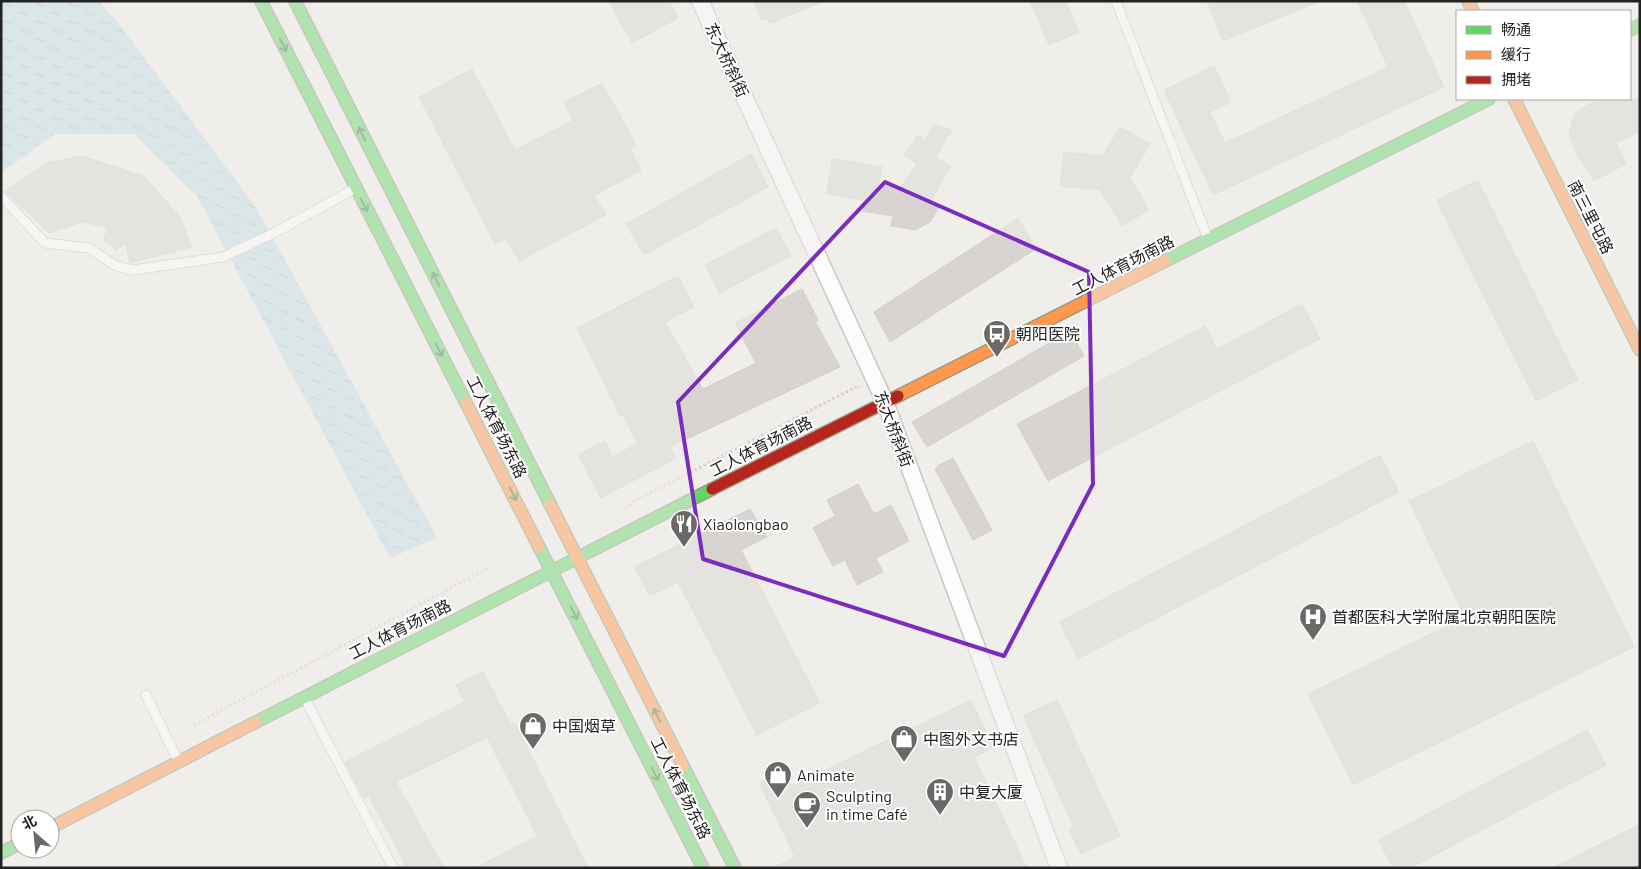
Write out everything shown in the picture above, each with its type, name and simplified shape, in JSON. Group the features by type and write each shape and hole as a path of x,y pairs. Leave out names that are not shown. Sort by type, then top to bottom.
{"street":[{"name":"工人体育场东路","path":"261,1 703,868"},
{"name":"工人体育场东路","path":"295,1 735,868"},
{"name":"东大桥斜街","path":"700,1 884,402 1059,868"},
{"name":"工人体育场南路","path":"60,823 576,557 1487,100"},
{"name":"南三里屯路","path":"1515,100 1640,350"}],"lane":[{"path":"1116,1 1208,240"},
{"path":"1,196 44,243 89,248 116,266 133,270 223,257 274,233 356,188"},
{"path":"146,694 178,761"},
{"path":"304,697 393,868"}],"path":[{"path":"194,725 490,567"}],"highlighted area":[{"path":"885,182 1089,272 1093,484 1004,656 703,559 678,402"}],"water":[{"path":"1,1 99,1 123,29 257,209 437,538 390,558 197,196 134,134 55,134 1,173"}],"building":[{"path":"609,1 669,1 678,18 632,43"},
{"path":"754,1 823,2 770,23 767,18 761,20"},
{"path":"1030,1 1066,1 1079,32 1049,45"},
{"path":"1207,1 1318,1 1319,2 1223,41"},
{"path":"1357,1 1404,1 1444,87 1213,195 1164,90 1214,66 1231,102 1210,112 1225,143 1388,67"},
{"path":"472,69 515,150 573,121 564,102 602,83 636,145 631,149 641,171 594,195 606,215 519,261 506,238 495,244 419,97"},
{"path":"1640,99 1640,132 1616,143 1626,164 1594,181 1575,151 1569,133 1575,113 1596,100"},
{"path":"934,125 952,130 936,157 951,166 930,202 939,207 930,222 915,230 891,226 893,216 863,211 865,200 827,194 832,159 882,167 879,184 901,187 917,164 904,155 918,135 925,139"},
{"path":"1120,127 1150,144 1130,178 1149,210 1122,226 1100,190 1060,186 1064,152 1103,156"},
{"path":"751,154 768,187 644,255 626,224"},
{"path":"82,156 144,176 181,218 192,247 130,263 125,243 117,250 103,239 109,228 83,222 49,233 5,191 47,163"},
{"path":"1478,180 1578,380 1536,401 1436,200"},
{"path":"1018,218 1036,249 890,342 874,312"},
{"path":"776,228 791,256 719,293 705,265"},
{"path":"678,276 694,307 665,322 703,389 756,363 735,323 802,289 818,320 815,321 840,367 670,447 676,458 601,498 578,455 605,441 613,457 638,443 622,414 620,416 577,328"},
{"path":"1302,304 1320,339 1048,481 1017,424 1205,326 1217,349"},
{"path":"1070,331 1084,356 927,447 912,422"},
{"path":"1533,441 1634,647 1353,785 1308,694 1465,617 1409,501"},
{"path":"1380,455 1399,492 1078,659 1059,622"},
{"path":"953,458 992,530 973,540 935,469 938,468 937,466"},
{"path":"858,484 874,514 891,505 909,541 876,558 883,572 857,585 845,560 833,566 813,528 835,516 827,500"},
{"path":"750,509 767,537 741,550 820,703 757,735 678,582 650,596 634,567"},
{"path":"483,671 511,725 515,723 588,868 475,868 537,836 487,737 396,782 444,868 407,868 369,796 364,798 345,762 465,702 456,685"},
{"path":"971,700 994,748 974,757 1027,868 772,868 795,857 759,783 785,770 792,786"},
{"path":"1057,700 1120,836 1081,854 1070,832 1073,825 1023,716"},
{"path":"1587,730 1606,765 1410,868 1393,868 1378,840"},
{"path":"1640,824 1640,865 1633,868 1553,868"}],"traffic: fast":[{"path":"261,1 466,403"},
{"path":"295,1 550,504"},
{"path":"1631,30 1640,25"},
{"path":"1165,261 1487,100"},
{"path":"256,722 712,489"},
{"path":"539,547 703,868"},
{"path":"683,766 735,868"},
{"path":"1,853 10,848"}],"traffic: slow":[{"path":"1468,1 1472,10"},
{"path":"1515,100 1640,350"},
{"path":"898,396 1165,261"},
{"path":"466,403 539,547"},
{"path":"550,504 683,766"},
{"path":"60,823 256,722"}],"traffic: jam":[{"path":"712,489 898,396"}],"place":[{"name":"朝阳医院","path":"997,358"},
{"name":"Xiaolongbao","path":"684,548"},
{"name":"首都医科大学附属北京朝阳医院","path":"1313,641"},
{"name":"中国烟草","path":"533,750"},
{"name":"中图外文书店","path":"904,763"},
{"name":"Animate","path":"778,799"},
{"name":"中复大厦","path":"940,816"},
{"name":"Sculpting in time Café","path":"807,829"}]}
